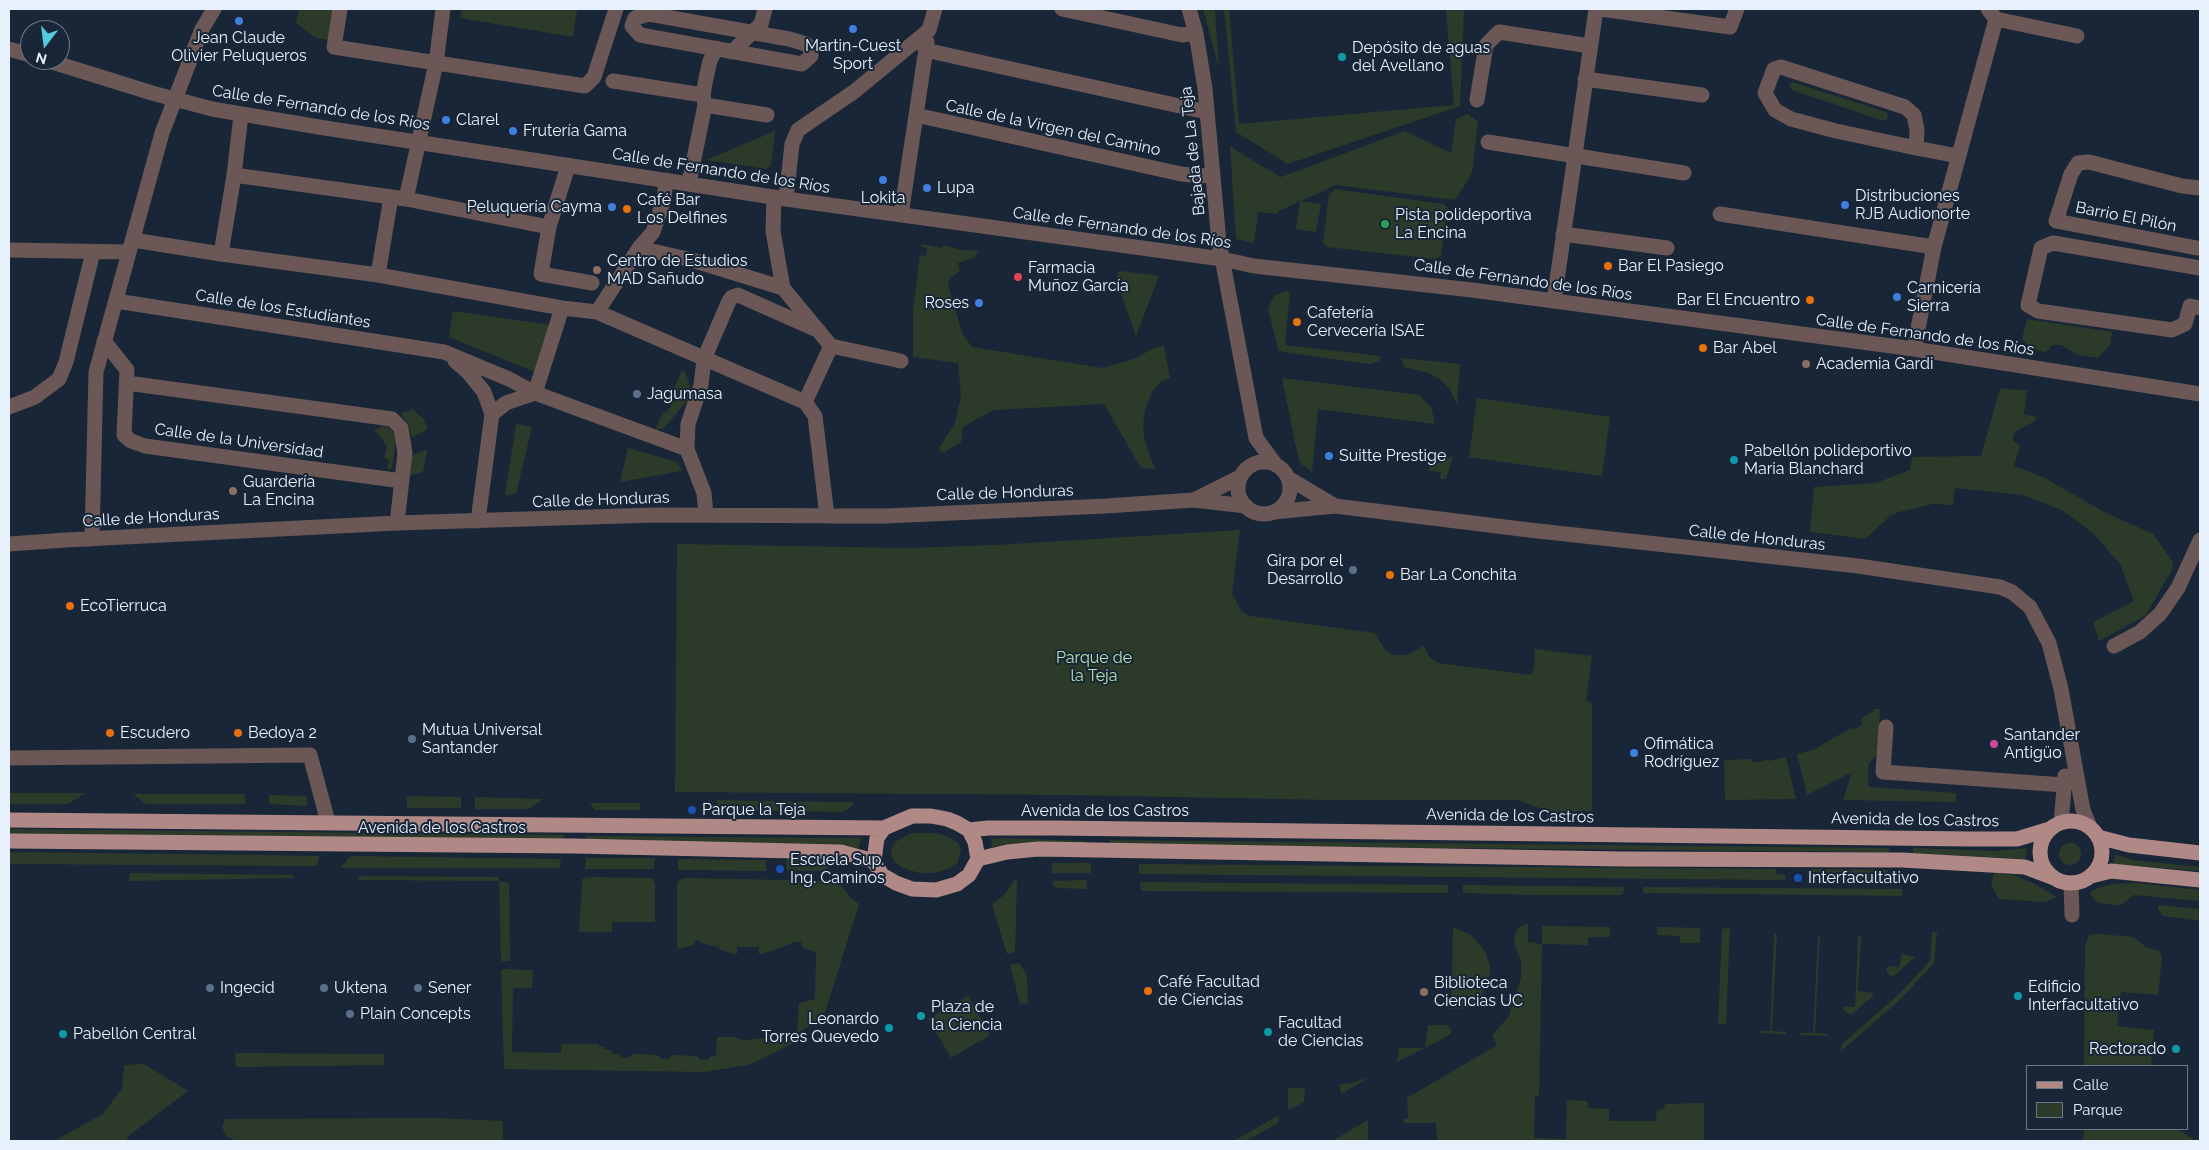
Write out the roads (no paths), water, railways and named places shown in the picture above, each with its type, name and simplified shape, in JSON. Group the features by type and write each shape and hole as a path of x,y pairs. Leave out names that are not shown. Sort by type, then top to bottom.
{"main road":[{"path":"912,816 931,816 957,823 969,830 975,842 978,859 969,875 957,884 936,890 912,889 882,875 874,861 877,838 884,828 912,816"},
{"name":"Avenida de los Castros","path":"9,820 884,828"},
{"path":"2054,878 2044,868 2040,854 2042,841 2055,826 2076,821 2094,832 2129,845 2200,853"},
{"name":"Avenida de los Castros","path":"969,830 988,828 1054,828 1969,840 2017,839 2055,826"},
{"path":"2092,876 2098,868 2102,857 2102,847 2094,832"},
{"name":"Avenida de los Castros","path":"9,841 574,846 841,852 874,861"},
{"path":"978,859 1007,852 1038,850 1621,859 1911,860 2025,868 2072,883 2112,871 2200,880"}],"street":[{"path":"92,539 96,372 162,133 202,29 214,9"},
{"path":"340,9 334,46 584,86 594,77 616,9"},
{"path":"378,275 398,198 420,142 436,63 443,9"},
{"path":"732,52 761,24 765,9"},
{"path":"901,215 925,50 935,9"},
{"path":"1062,9 1182,35 1196,33"},
{"name":"Bajada de La Teja","path":"1189,9 1196,33 1205,89 1222,259 1256,438 1276,464"},
{"path":"1554,301 1596,9"},
{"path":"1601,9 1730,27 1737,9"},
{"path":"649,14 752,32 806,44 811,50 811,56 802,64 640,35 632,26 635,18 649,14"},
{"path":"1914,349 1934,247 1992,14 2077,36"},
{"path":"901,361 831,346 783,288 773,231 792,144 798,130 855,92 929,30"},
{"path":"1477,100 1486,45 1499,32 1590,46"},
{"path":"689,183 708,69 716,48"},
{"path":"925,50 1207,112"},
{"path":"1916,148 1917,130 1914,115 1905,108 1781,67 1774,69 1765,93 1775,110 1791,119 1836,131 1916,148 1958,156"},
{"name":"Calle de Fernando de los Ríos","path":"70,68 174,100 241,115 568,166 780,198 1222,259 1254,266 1472,290 1914,349 2200,394"},
{"path":"1585,79 1702,95"},
{"path":"613,81 767,115"},
{"path":"222,254 241,115"},
{"name":"Calle de la Virgen del Camino","path":"916,116 1181,174 1201,176 1213,174"},
{"path":"1488,142 1574,157 1684,172"},
{"name":"Barrio El Pilón","path":"2197,248 2056,221 2071,174 2078,163 2089,162 2182,186 2200,188"},
{"path":"568,166 549,227 540,274 592,283"},
{"path":"234,175 398,198 549,227"},
{"path":"598,312 639,248 652,232 664,199 666,180"},
{"path":"1720,214 1934,247"},
{"path":"1564,234 1667,248"},
{"path":"2200,268 2053,243 2041,248 2028,304 2038,311 2172,330 2185,324 2190,306 2200,308"},
{"path":"9,250 93,252 131,246 222,254 378,275 562,308 598,312 805,402 815,416 827,516"},
{"path":"639,248 692,260 783,288"},
{"path":"9,407 34,397 59,379 66,362 93,252"},
{"path":"706,515 704,493 687,449 688,424 701,385 704,359 732,296 738,295 819,331"},
{"name":"Calle de los Estudiantes","path":"116,301 444,352 509,379 534,392 687,449"},
{"path":"492,414 506,403 534,392 562,308"},
{"name":"Calle de la Universidad","path":"104,341 127,370 124,435 130,441 145,446 402,481"},
{"path":"805,402 831,346"},
{"path":"444,352 468,372 484,392 492,414 480,491 478,521"},
{"path":"127,383 392,419 401,428 405,453 397,524"},
{"name":"Bajada de La Teja","path":"1243,473 1256,438"},
{"path":"1261,461 1276,464 1288,478 1288,498 1274,512 1264,514 1254,512 1246,506 1237,488 1243,473 1261,461"},
{"name":"Calle de Honduras","path":"1194,500 1243,473"},
{"name":"Calle de Honduras","path":"1288,478 1335,506"},
{"name":"Calle de Honduras","path":"9,544 478,521 706,515 886,516 1194,500 1246,506"},
{"name":"Calle de Honduras","path":"1274,512 1335,506 1549,533 1850,565 2000,586 2012,592 2030,607 2049,644 2061,689 2083,810 2094,832"},
{"path":"2114,646 2140,632 2160,614 2178,588 2200,540"},
{"path":"1886,727 1883,772 2064,785"},
{"name":"Calle de Honduras","path":"2055,826 2064,785 2070,740"},
{"path":"9,758 310,755 328,822"},
{"path":"2072,883 2072,915"}],"place":[{"name":"Jean Claude Olivier Peluqueros","path":"239,21"},
{"name":"Martin-Cuest Sport","path":"853,29"},
{"name":"Depósito de aguas del Avellano","path":"1342,57"},
{"name":"Clarel","path":"446,120"},
{"name":"Frutería Gama","path":"513,131"},
{"name":"Lokita","path":"883,180"},
{"name":"Lupa","path":"927,188"},
{"name":"Distribuciones RJB Audionorte","path":"1845,205"},
{"name":"Peluquería Cayma","path":"612,207"},
{"name":"Café Bar Los Delfines","path":"627,209"},
{"name":"Pista polideportiva La Encina","path":"1385,224"},
{"name":"Bar El Pasiego","path":"1608,266"},
{"name":"Centro de Estudios MAD Sañudo","path":"597,270"},
{"name":"Farmacia Muñoz García","path":"1018,277"},
{"name":"Carnicería Sierra","path":"1897,297"},
{"name":"Bar El Encuentro","path":"1810,300"},
{"name":"Roses","path":"979,303"},
{"name":"Cafetería Cervecería ISAE","path":"1297,322"},
{"name":"Bar Abel","path":"1703,348"},
{"name":"Academia Gardi","path":"1806,364"},
{"name":"Jagumasa","path":"637,394"},
{"name":"Suitte Prestige","path":"1329,456"},
{"name":"Pabellón polideportivo Maria Blanchard","path":"1734,460"},
{"name":"Guardería La Encina","path":"233,491"},
{"name":"Gira por el Desarrollo","path":"1353,570"},
{"name":"Bar La Conchita","path":"1390,575"},
{"name":"EcoTierruca","path":"70,606"},
{"name":"Escudero","path":"110,733"},
{"name":"Bedoya 2","path":"238,733"},
{"name":"Mutua Universal Santander","path":"412,739"},
{"name":"Santander Antigüo","path":"1994,744"},
{"name":"Ofimática Rodríguez","path":"1634,753"},
{"name":"Parque la Teja","path":"692,810"},
{"name":"Escuela Sup. Ing. Caminos","path":"780,869"},
{"name":"Interfacultativo","path":"1798,878"},
{"name":"Ingecid","path":"210,988"},
{"name":"Uktena","path":"324,988"},
{"name":"Sener","path":"418,988"},
{"name":"Café Facultad de Ciencias","path":"1148,991"},
{"name":"Biblioteca Ciencias UC","path":"1424,992"},
{"name":"Edificio Interfacultativo","path":"2018,996"},
{"name":"Plain Concepts","path":"350,1014"},
{"name":"Plaza de la Ciencia","path":"921,1016"},
{"name":"Leonardo Torres Quevedo","path":"889,1028"},
{"name":"Facultad de Ciencias","path":"1268,1032"},
{"name":"Pabellón Central","path":"63,1034"},
{"name":"Rectorado","path":"2176,1049"}],"park label":[{"name":"Parque de la Teja","path":"1094,667"}]}
